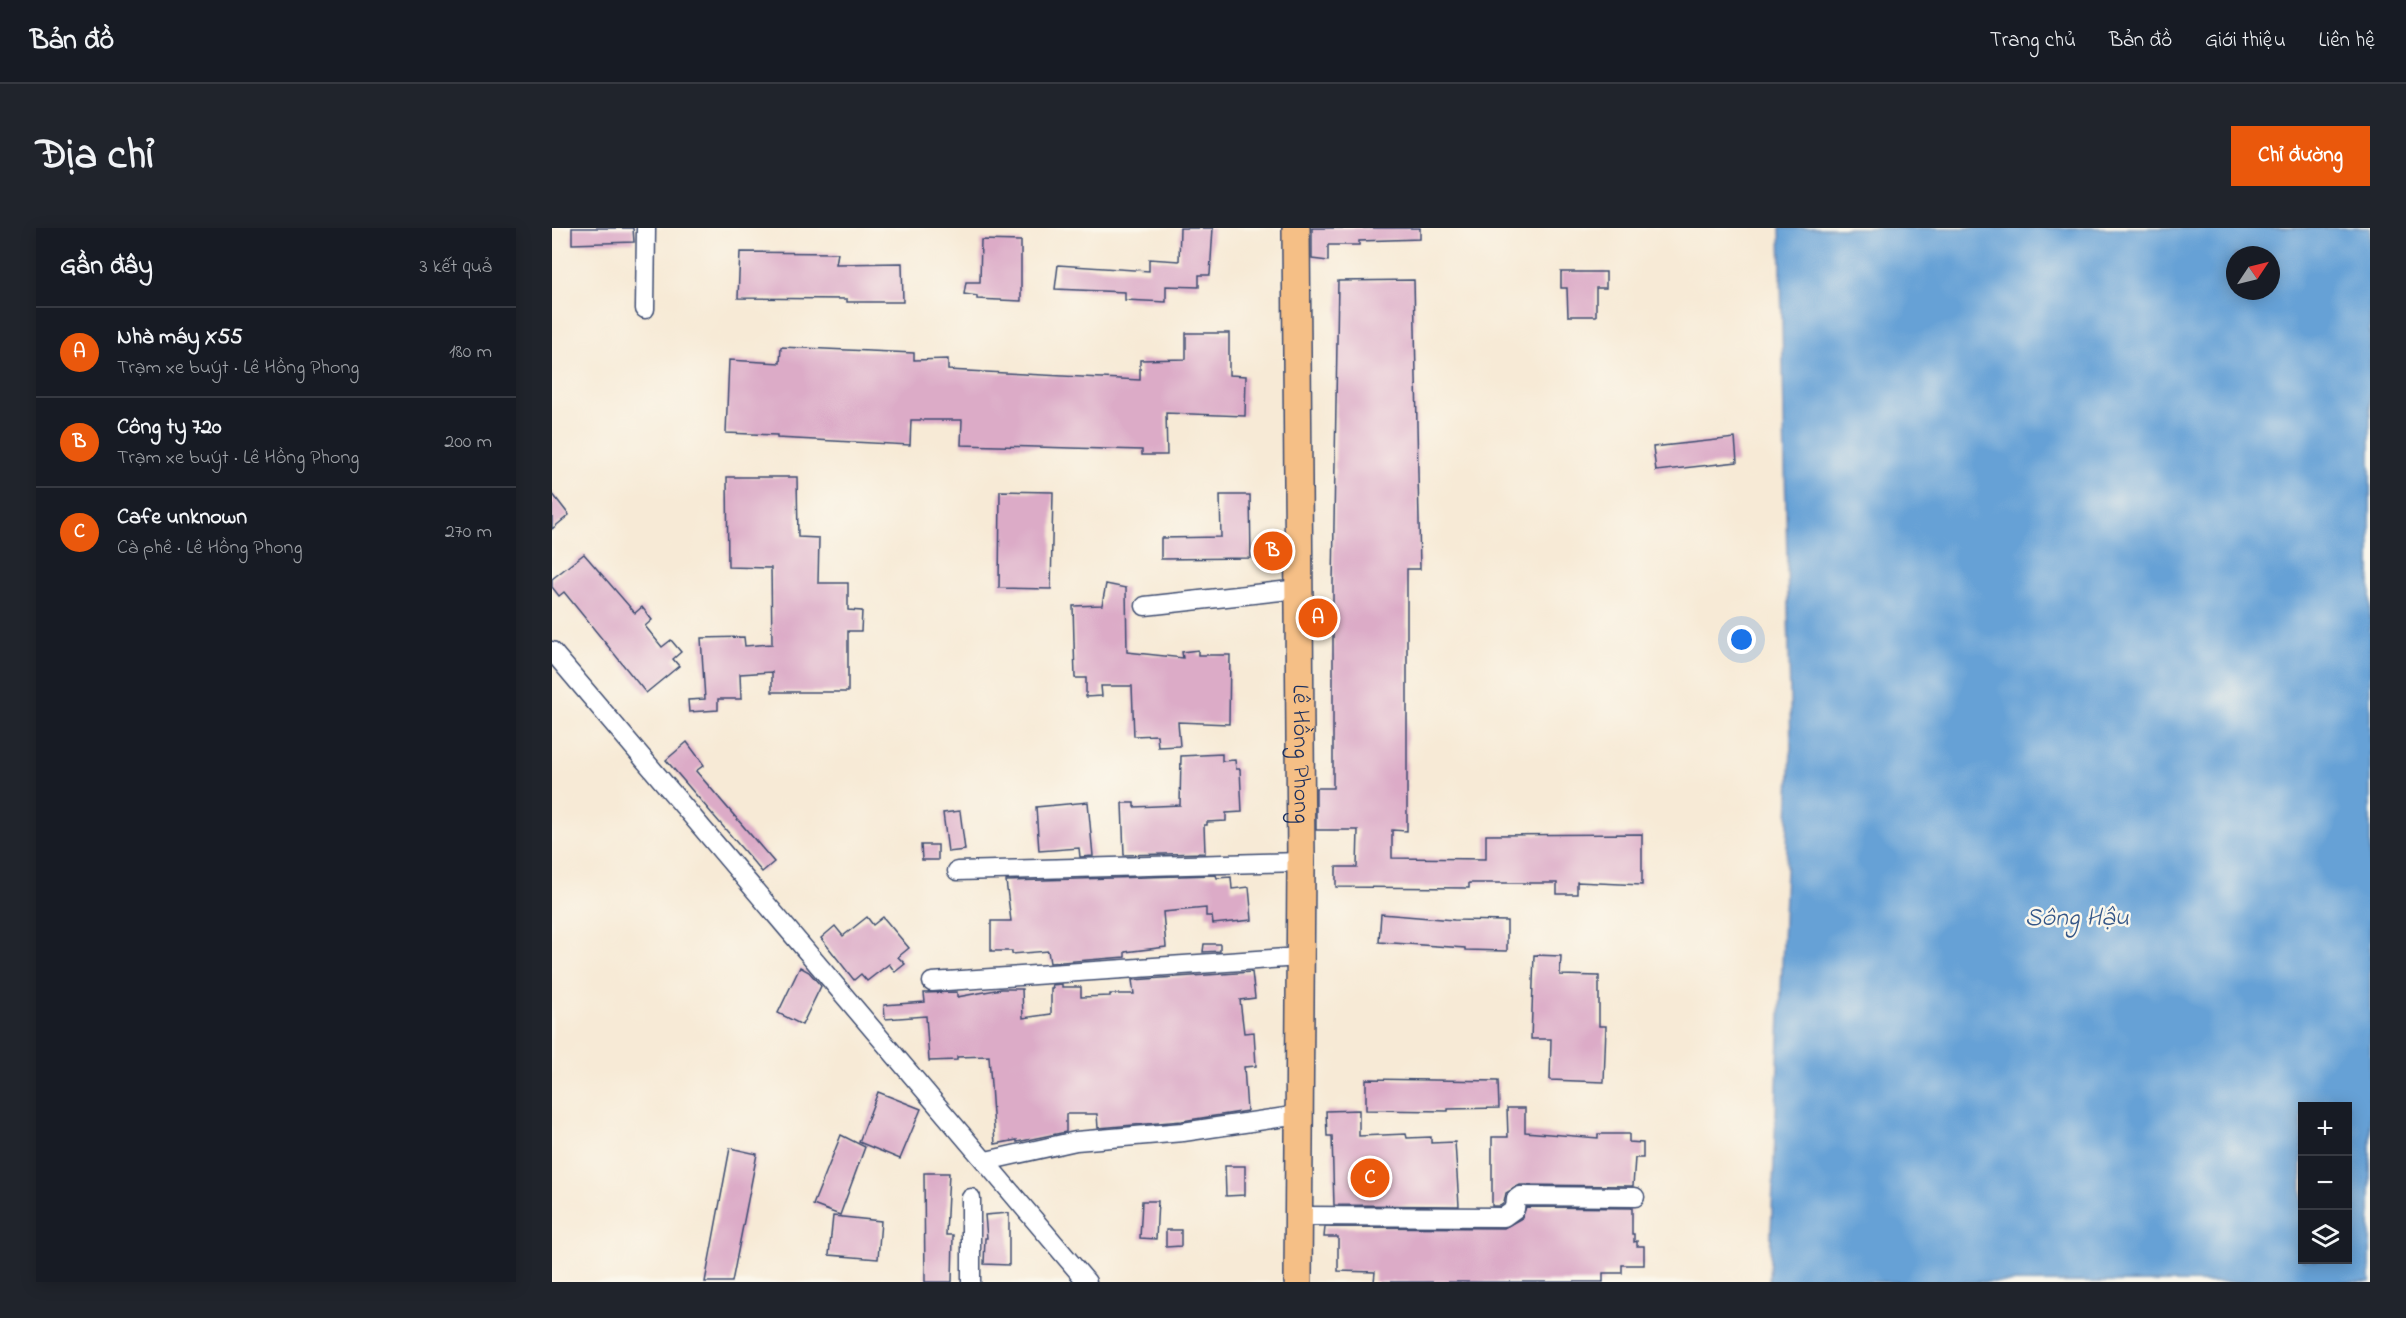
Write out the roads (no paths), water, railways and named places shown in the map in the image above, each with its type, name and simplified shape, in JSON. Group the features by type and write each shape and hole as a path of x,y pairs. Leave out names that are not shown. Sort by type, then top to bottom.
{"highway":[{"name":"Lê Hồng Phong","path":"1296,228 1301,862 1298,1282"}],"street":[{"path":"645,309 646,228"},
{"path":"1144,606 1299,589"},
{"path":"552,651 1088,1282"},
{"path":"957,871 1301,862"},
{"path":"932,982 1300,957"},
{"path":"986,1161 1076,1141 1183,1132 1299,1116"},
{"path":"1299,1216 1504,1217 1515,1209 1516,1199 1521,1196 1635,1197"},
{"path":"970,1198 971,1282"}],"water":[{"name":"Sông Hậu","path":"1780,228 2370,228 2370,1282 1769,1282 1791,748"}],"place":[{"name":"Công ty 720","path":"1273,551"},
{"name":"Nhà máy X55","path":"1318,618"},
{"name":"Cafe unknown","path":"1370,1178"}]}
